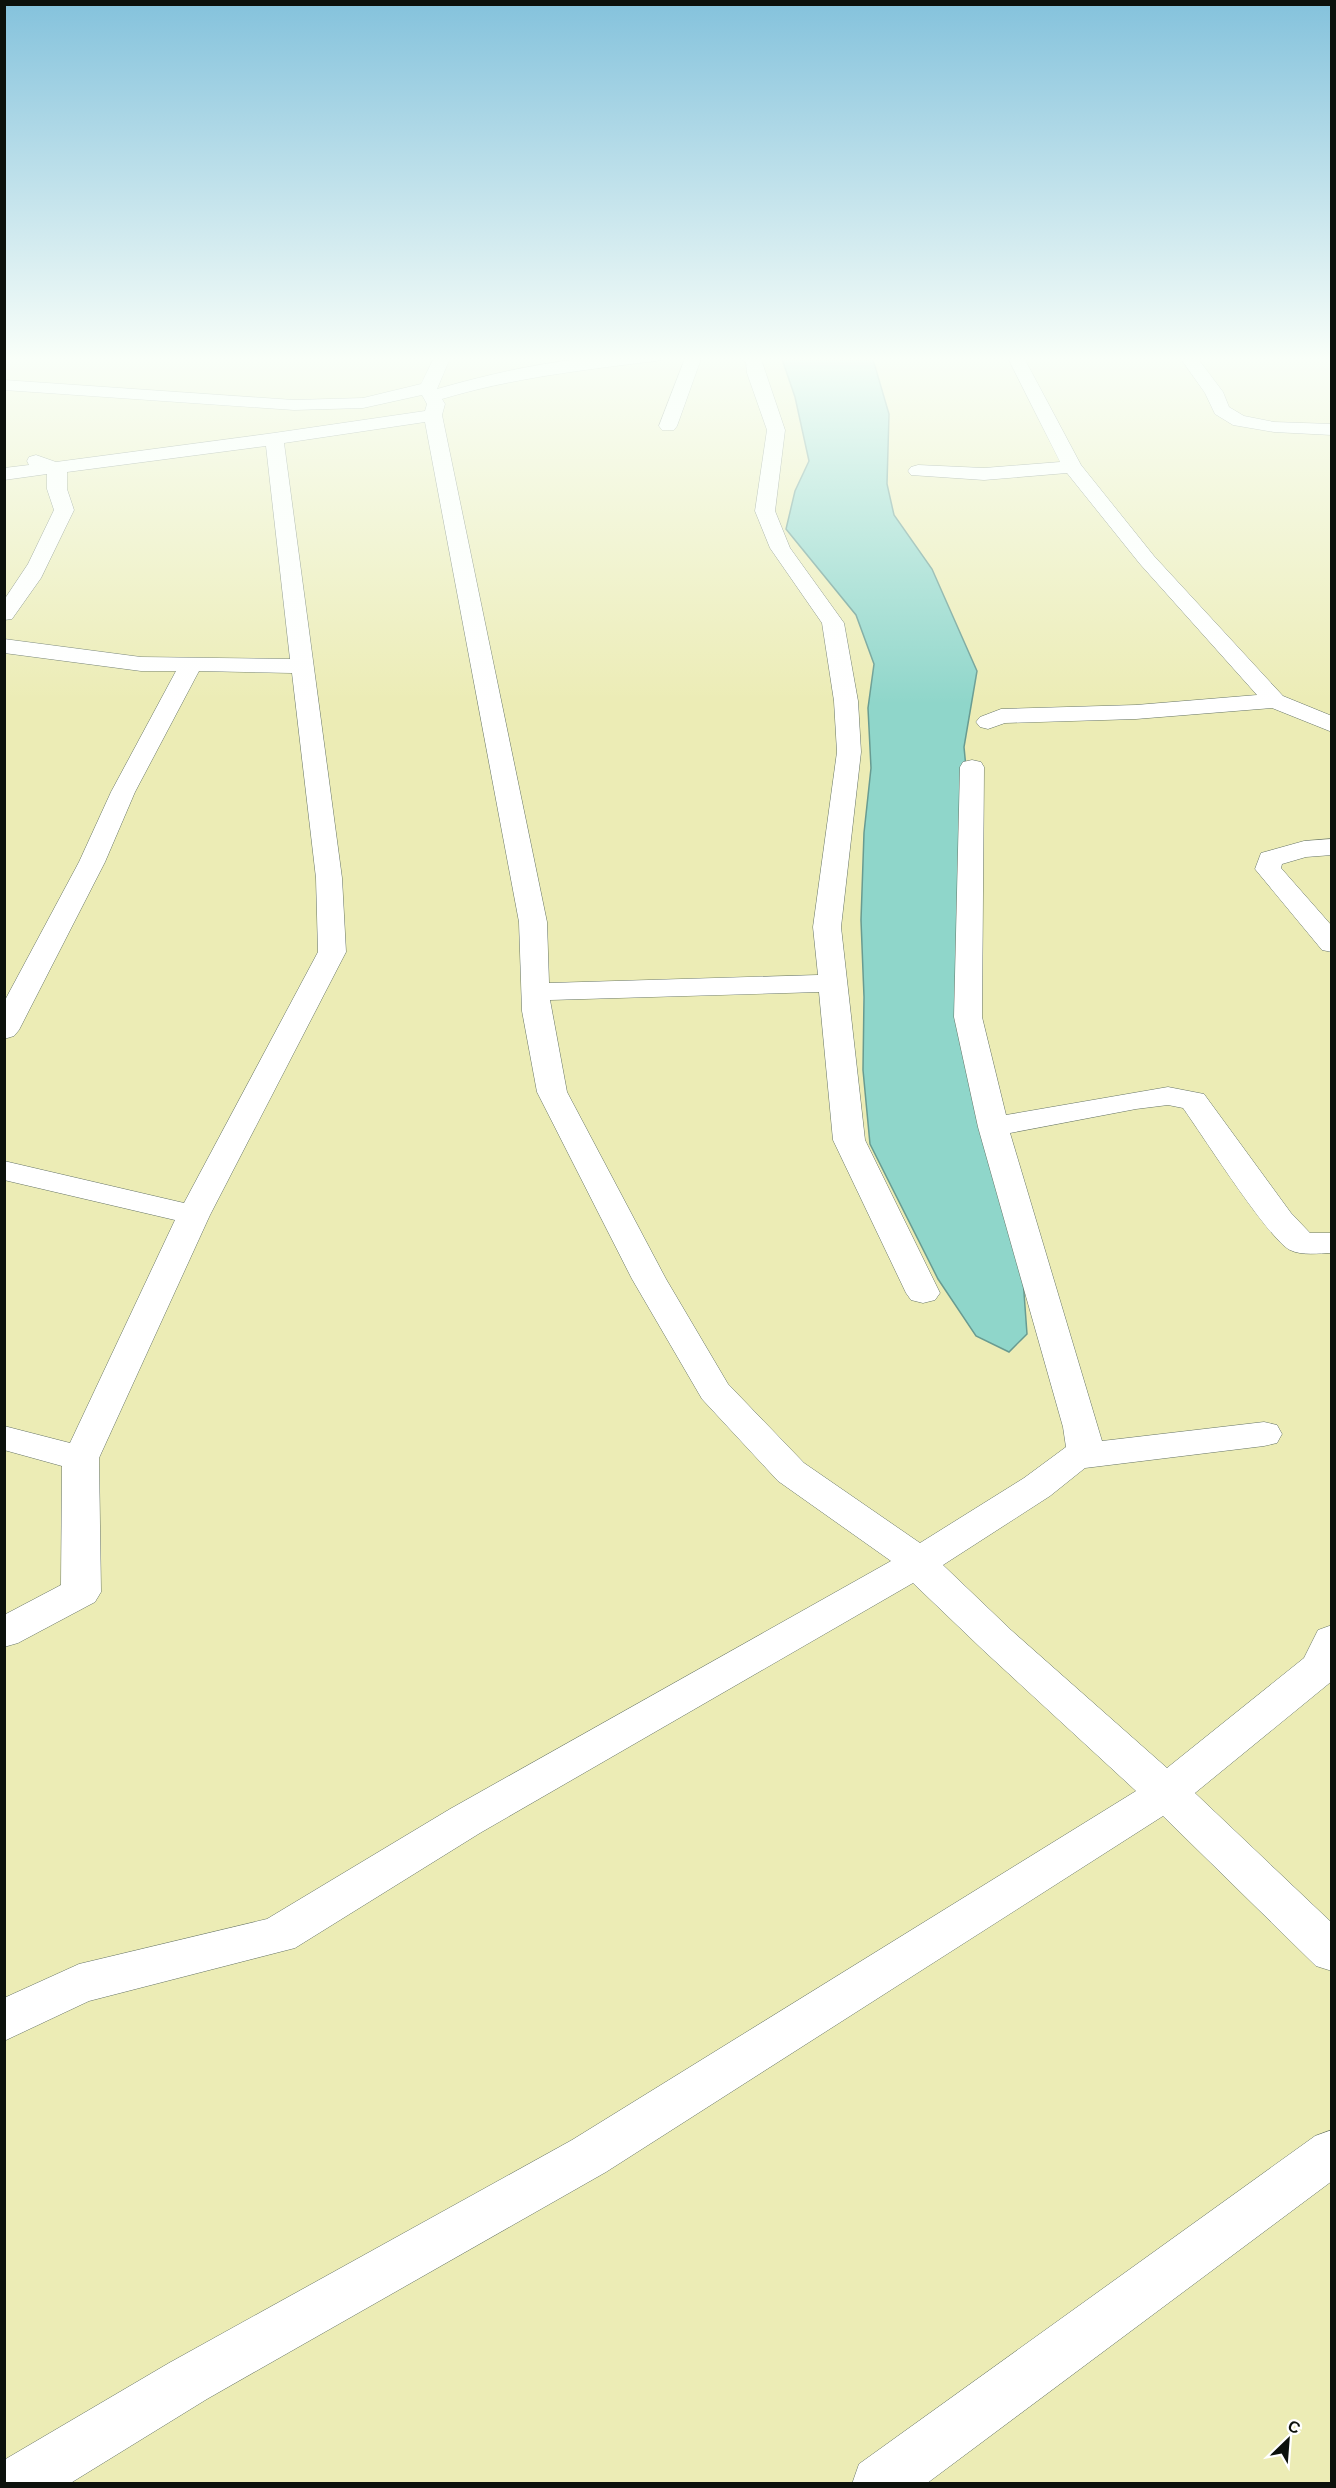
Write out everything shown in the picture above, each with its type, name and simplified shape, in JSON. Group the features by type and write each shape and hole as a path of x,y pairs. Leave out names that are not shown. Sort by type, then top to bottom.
{"lane":[{"path":"4,474 21,472"},
{"path":"4,614 14,604 44,552 64,510 57,489 57,472"},
{"path":"4,1633 81,1592 81,1458 194,1215 332,952 328,878 278,472"},
{"path":"445,472 533,922 536,1011 552,1092 650,1279 715,1391 791,1472 899,1546 997,1640 1166,1793 1332,1952"},
{"path":"770,472 765,511 780,548 833,623 846,701 849,752 827,927 849,1140 923,1293"},
{"path":"942,472 984,474 1008,472"},
{"path":"1076,472 1147,560 1275,701 1332,725"},
{"path":"4,646 141,664 303,666"},
{"path":"4,1030 92,862 123,792 191,665"},
{"path":"988,722 1001,716 1136,712 1275,701"},
{"path":"972,767 968,1017 993,1127 1081,1427 1086,1455"},
{"path":"1332,847 1304,849 1270,859 1268,869 1332,944"},
{"path":"535,992 833,983"},
{"path":"993,1127 1136,1100 1168,1096 1192,1100 1279,1220 1301,1243 1332,1243"},
{"path":"4,1170 194,1215"},
{"path":"4,2021 79,1983 279,1935 465,1821 917,1563 1037,1487 1075,1457 1264,1434"},
{"path":"4,1438 81,1458"},
{"path":"17,2484 188,2381 589,2156 1166,1793 1322,1667 1332,1640"},
{"path":"879,2484 1332,2152"}],"green space":[{"path":"5,472 804,472 795,491 786,529 856,615 874,664 868,708 871,768 864,833 863,1070 870,1144 980,1114 969,799 964,747 977,671 932,569 894,515 887,484 887,472 1331,472 1331,2483 5,2484"}],"water":[{"path":"804,472 887,472 887,484 894,515 932,569 977,671 964,747 969,799 964,989 1023,1279 1027,1334 1009,1352 976,1336 938,1279 870,1144 863,1070 864,997 861,920 864,833 871,768 868,708 874,664 856,615 786,529 795,491"}]}
